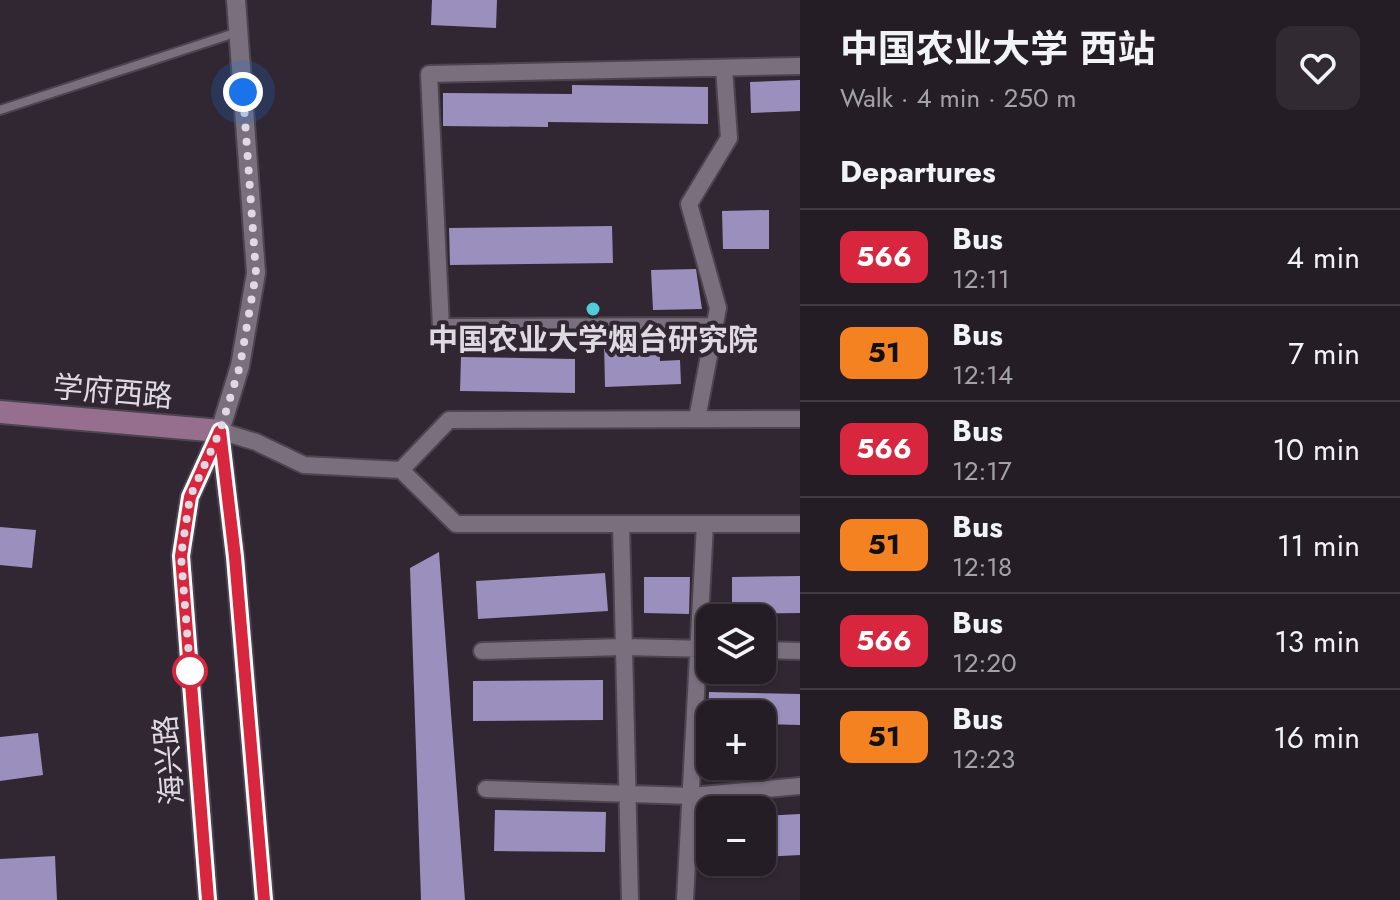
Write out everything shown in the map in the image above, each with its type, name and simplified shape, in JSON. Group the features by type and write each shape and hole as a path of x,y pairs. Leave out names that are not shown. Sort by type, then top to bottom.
{"main road":[{"name":"学府西路","path":"0,412 220,431"}],"street":[{"name":"海兴路","path":"208,900 181,556 190,497 220,431 240,366 256,273 236,0"},
{"path":"715,326 441,327 429,74 800,66"},
{"path":"697,419 718,308 689,204 729,138 724,68"},
{"path":"401,470 449,420 800,419"},
{"name":"海兴路","path":"220,431 235,557 264,900"},
{"path":"220,431 256,442 304,465 401,470 456,524 800,524"},
{"path":"621,524 630,900"},
{"path":"704,604 705,524"},
{"path":"482,651 624,647 696,649"},
{"path":"776,650 800,651"},
{"path":"685,900 701,684"},
{"path":"486,789 691,796 800,786"}],"lane":[{"path":"0,110 238,32"}],"building":[{"path":"432,0 497,0 496,28 431,25"},
{"path":"800,80 800,111 751,113 750,82"},
{"path":"572,85 708,87 708,124 548,122 548,127 443,126 443,93 572,94"},
{"path":"769,210 769,249 723,249 722,211"},
{"path":"612,226 613,263 450,265 449,228"},
{"path":"696,269 702,309 653,310 651,270"},
{"path":"659,340 660,361 680,360 681,384 605,387 604,342"},
{"path":"461,357 575,359 575,393 460,391"},
{"path":"0,527 36,530 32,568 0,565"},
{"path":"439,552 465,900 421,900 410,568"},
{"path":"605,573 608,611 478,619 476,581"},
{"path":"800,576 800,613 776,613 776,604 732,604 732,577"},
{"path":"644,577 690,577 689,614 644,613"},
{"path":"603,680 603,720 473,721 473,681"},
{"path":"709,692 800,694 800,725 776,724 776,700 709,700"},
{"path":"38,733 43,775 0,781 0,737"},
{"path":"495,810 606,812 605,852 494,851"},
{"path":"800,814 800,855 776,856 776,815"},
{"path":"55,856 57,900 0,900 0,859"}],"bus line":[{"name":"566","path":"208,900 181,556 190,497 220,431 235,557 264,900"}],"place":[{"name":"中国农业大学烟台研究院","path":"593,309"}],"route":[{"path":"190,671 191,681 181,556 190,497 220,431 240,366 256,273 243,92"}]}
